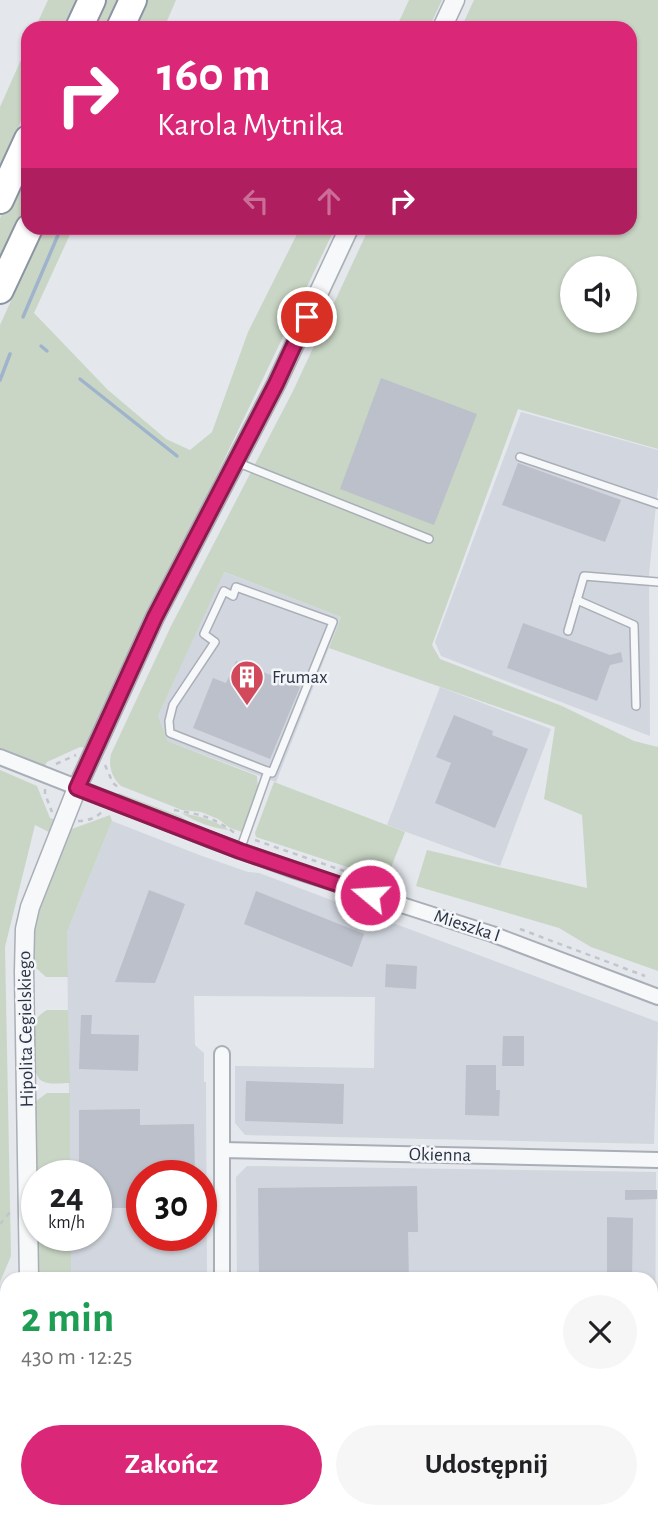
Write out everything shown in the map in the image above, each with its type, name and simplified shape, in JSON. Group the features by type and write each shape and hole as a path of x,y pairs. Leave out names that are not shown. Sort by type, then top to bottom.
{"highway":[{"path":"82,21 92,0"},
{"path":"123,21 133,0"},
{"path":"0,200 21,154"},
{"path":"0,290 26,235"}],"street":[{"path":"445,21 454,0"},
{"name":"Hipolita Cegielskiego","path":"29,1272 24,972 25,929 30,906 77,788 155,617 276,384 346,235"},
{"name":"Mieszka I","path":"0,757 240,851 492,934 658,997"},
{"path":"222,1054 222,1272"},
{"name":"Okienna","path":"222,1150 658,1160"}],"lane":[{"path":"520,457 658,504"},
{"path":"235,461 429,539"},
{"path":"568,631 584,576 658,582"},
{"path":"240,851 267,775 272,773 333,622 236,587 233,596 224,591 204,634 215,642 173,705 169,722 170,733 267,775"},
{"path":"577,600 634,625 636,706"}],"path":[{"path":"175,810 201,814 236,833"}],"shaded area":[{"path":"521,412 658,450 658,485 649,575 650,736 441,656 435,642"},
{"path":"223,572 341,617 276,782 168,741 158,716"},
{"path":"440,687 551,729 500,866 387,825"},
{"path":"112,821 658,1022 654,1144 245,1135 235,1123 235,1066 374,1068 375,997 194,996 195,1045 204,1053 206,1160 126,1160 126,1251 207,1251 207,1272 71,1272 71,1251 112,1251 112,1160 70,1160 67,932"},
{"path":"247,1166 656,1172 656,1272 237,1272 236,1177"}],"green space":[{"path":"48,0 76,0 66,21 38,21"},
{"path":"100,0 124,0 114,21 90,21"},
{"path":"148,0 176,0 167,21 138,21"},
{"path":"409,0 442,0 432,21 399,21"},
{"path":"474,0 658,0 658,449 518,409 432,645 440,659 562,706 634,741 658,747 658,971 591,947 559,928 416,886 427,850 587,888 582,815 544,799 555,727 329,648 341,617 224,572 158,716 168,741 257,776 258,789 242,832 201,812 182,810 121,786 111,772 111,754 171,626 293,391 366,235 637,235 637,21 464,21"},
{"path":"21,60 21,121 0,167 0,107"},
{"path":"21,173 21,227 0,273 0,218"},
{"path":"41,235 70,235 34,313 108,390 166,439 190,450 212,432 248,332 296,235 332,235 86,748 80,747 47,762 44,767 0,751 0,325"},
{"path":"354,235 358,235 286,388 164,622 105,752 99,754 140,664"},
{"path":"0,770 37,786 50,818 56,820 51,833 35,825 5,947 11,1256 4,1272 0,1272"},
{"path":"274,782 405,832 384,879 256,837 255,833"},
{"path":"119,793 180,816 196,826 116,796"},
{"path":"181,813 206,819 229,830 204,824"},
{"path":"110,815 112,821 67,932 68,977 46,977 34,966 33,948 34,931 48,879 69,830"},
{"path":"47,1010 68,1010 70,1083 45,1082 36,1072 32,1047 33,1027 38,1017"},
{"path":"47,1093 70,1093 70,1160 35,1160 36,1101"},
{"path":"36,1251 71,1251 71,1272 36,1272"}],"building":[{"path":"381,378 477,414 434,525 340,489"},
{"path":"518,463 621,500 605,542 502,505"},
{"path":"523,623 610,655 621,652 623,662 610,665 597,701 507,668"},
{"name":"Frumax","path":"236,661 300,687 270,759 193,728 213,678 226,683"},
{"path":"454,715 493,731 492,735 528,749 495,828 435,803 451,763 436,757"},
{"path":"149,890 185,904 155,983 115,982"},
{"path":"256,891 364,934 352,967 244,924"},
{"path":"386,964 417,966 416,989 385,987"},
{"path":"81,1015 92,1015 91,1034 139,1035 138,1071 79,1069"},
{"path":"503,1036 524,1036 524,1066 502,1066"},
{"path":"466,1065 496,1065 496,1090 500,1090 499,1116 465,1115"},
{"path":"246,1081 344,1084 343,1124 245,1121"},
{"path":"140,1109 140,1125 194,1124 195,1160 126,1160 126,1208 112,1208 112,1160 79,1160 79,1110"},
{"path":"417,1186 418,1232 408,1232 409,1272 259,1272 258,1188"},
{"path":"625,1190 657,1190 657,1199 625,1200"},
{"path":"607,1217 633,1218 632,1272 607,1272"}],"waterway":[{"path":"23,317 58,235"},
{"path":"41,346 47,351"},
{"path":"0,380 10,354"},
{"path":"80,379 177,456"}],"place":[{"name":"Frumax","path":"247,707"}],"route":[{"path":"307,317 276,384 155,617 77,788 240,851 370,895"}]}
